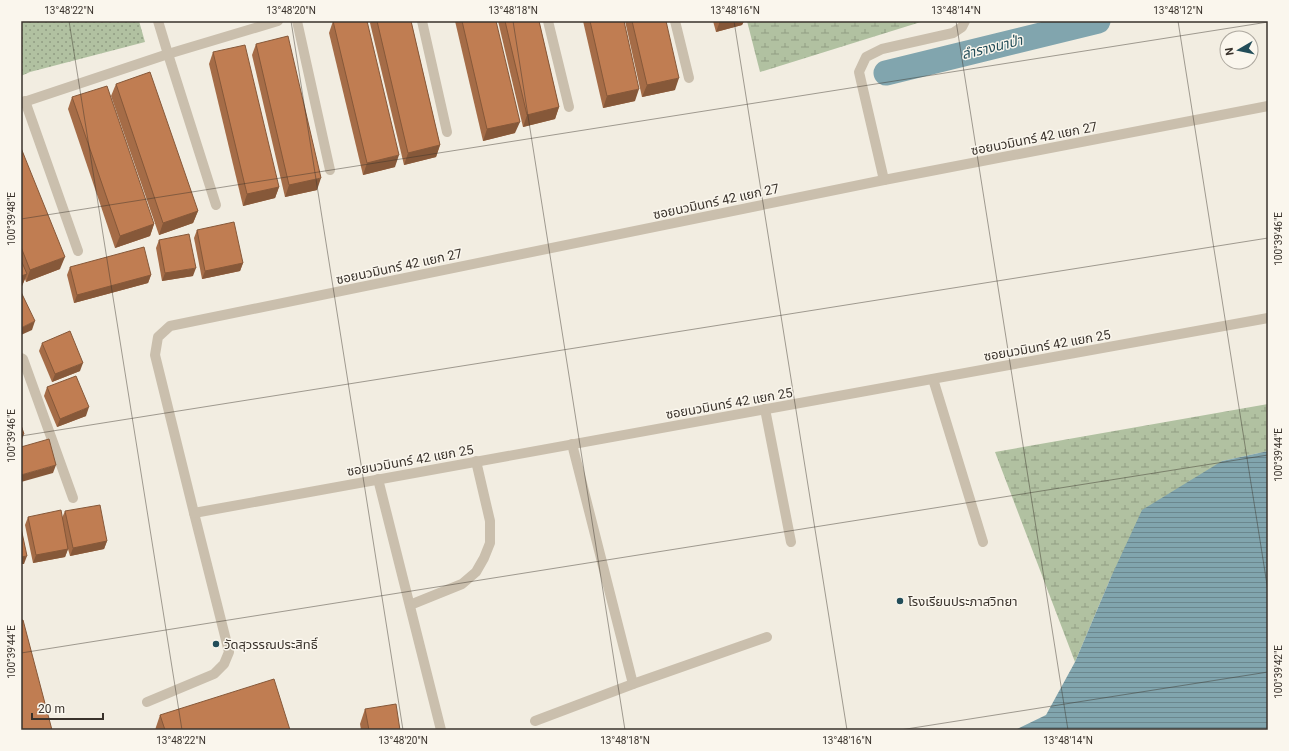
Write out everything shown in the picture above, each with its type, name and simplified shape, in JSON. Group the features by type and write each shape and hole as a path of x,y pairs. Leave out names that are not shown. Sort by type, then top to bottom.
{"street":[{"path":"158,21 216,205"},
{"path":"78,251 23,102 168,54 278,21"},
{"path":"297,21 330,170"},
{"path":"422,21 447,132"},
{"path":"548,21 568,107"},
{"path":"675,21 689,78"},
{"path":"884,180 859,72 866,57 882,49 954,33 962,27 965,21"},
{"name":"ซอยนวมินทร์ 42 แยก 27","path":"194,513 155,354 158,336 170,326 884,180 1268,106"},
{"name":"ซอยนวมินทร์ 42 แยก 25","path":"194,513 1268,318"},
{"path":"21,358 23,359 73,498"},
{"path":"933,379 984,542"},
{"path":"765,409 791,542"},
{"path":"572,444 633,684"},
{"path":"410,605 462,584 476,572 484,558 490,543 490,521 476,461"},
{"path":"378,479 441,730"},
{"path":"147,702 214,674 224,664 229,652 194,513"},
{"path":"535,721 633,684 767,637"}],"green space":[{"path":"21,21 139,21 145,42 30,72 21,76"},
{"path":"747,21 924,21 760,72"},
{"path":"1268,404 1268,451 1222,461 1111,577 1075,662 995,452"}],"water":[{"path":"1268,451 1268,730 1015,730 1046,715 1075,662 1111,577 1142,510 1222,461"}],"building":[{"path":"333,21 367,21 399,155 367,163"},
{"path":"377,21 411,21 440,145 408,153"},
{"path":"462,21 496,21 520,122 487,129"},
{"path":"505,21 539,21 559,107 527,115"},
{"path":"590,21 624,21 639,89 607,96"},
{"path":"632,21 666,21 679,78 647,85"},
{"path":"288,36 321,178 289,185 256,44"},
{"path":"245,45 279,187 247,194 213,52"},
{"path":"150,72 198,211 163,223 116,84"},
{"path":"107,86 154,224 120,236 72,97"},
{"path":"21,148 65,257 30,270 21,247"},
{"path":"234,222 243,263 205,271 197,230"},
{"path":"189,234 196,268 165,273 159,240"},
{"path":"144,247 151,275 77,295 70,267"},
{"path":"21,260 27,274 21,276"},
{"path":"21,292 35,321 21,328"},
{"path":"70,331 83,363 55,374 42,343"},
{"path":"76,376 89,407 60,419 47,387"},
{"path":"21,425 24,434 21,435"},
{"path":"49,439 56,465 21,475 21,447"},
{"path":"100,505 107,541 73,548 65,511"},
{"path":"61,510 68,549 36,555 28,517"},
{"path":"21,528 27,556 21,557"},
{"path":"21,620 23,620 52,730 21,730"},
{"path":"274,679 290,730 165,730 160,715"},
{"path":"396,704 400,730 369,730 365,709"}],"waterway":[{"name":"ลำรางนาป่า","path":"886,73 1098,21"}],"place":[{"name":"โรงเรียนประภาสวิทยา","path":"900,601"},
{"name":"วัดสุวรรณประสิทธิ์","path":"216,644"}]}
